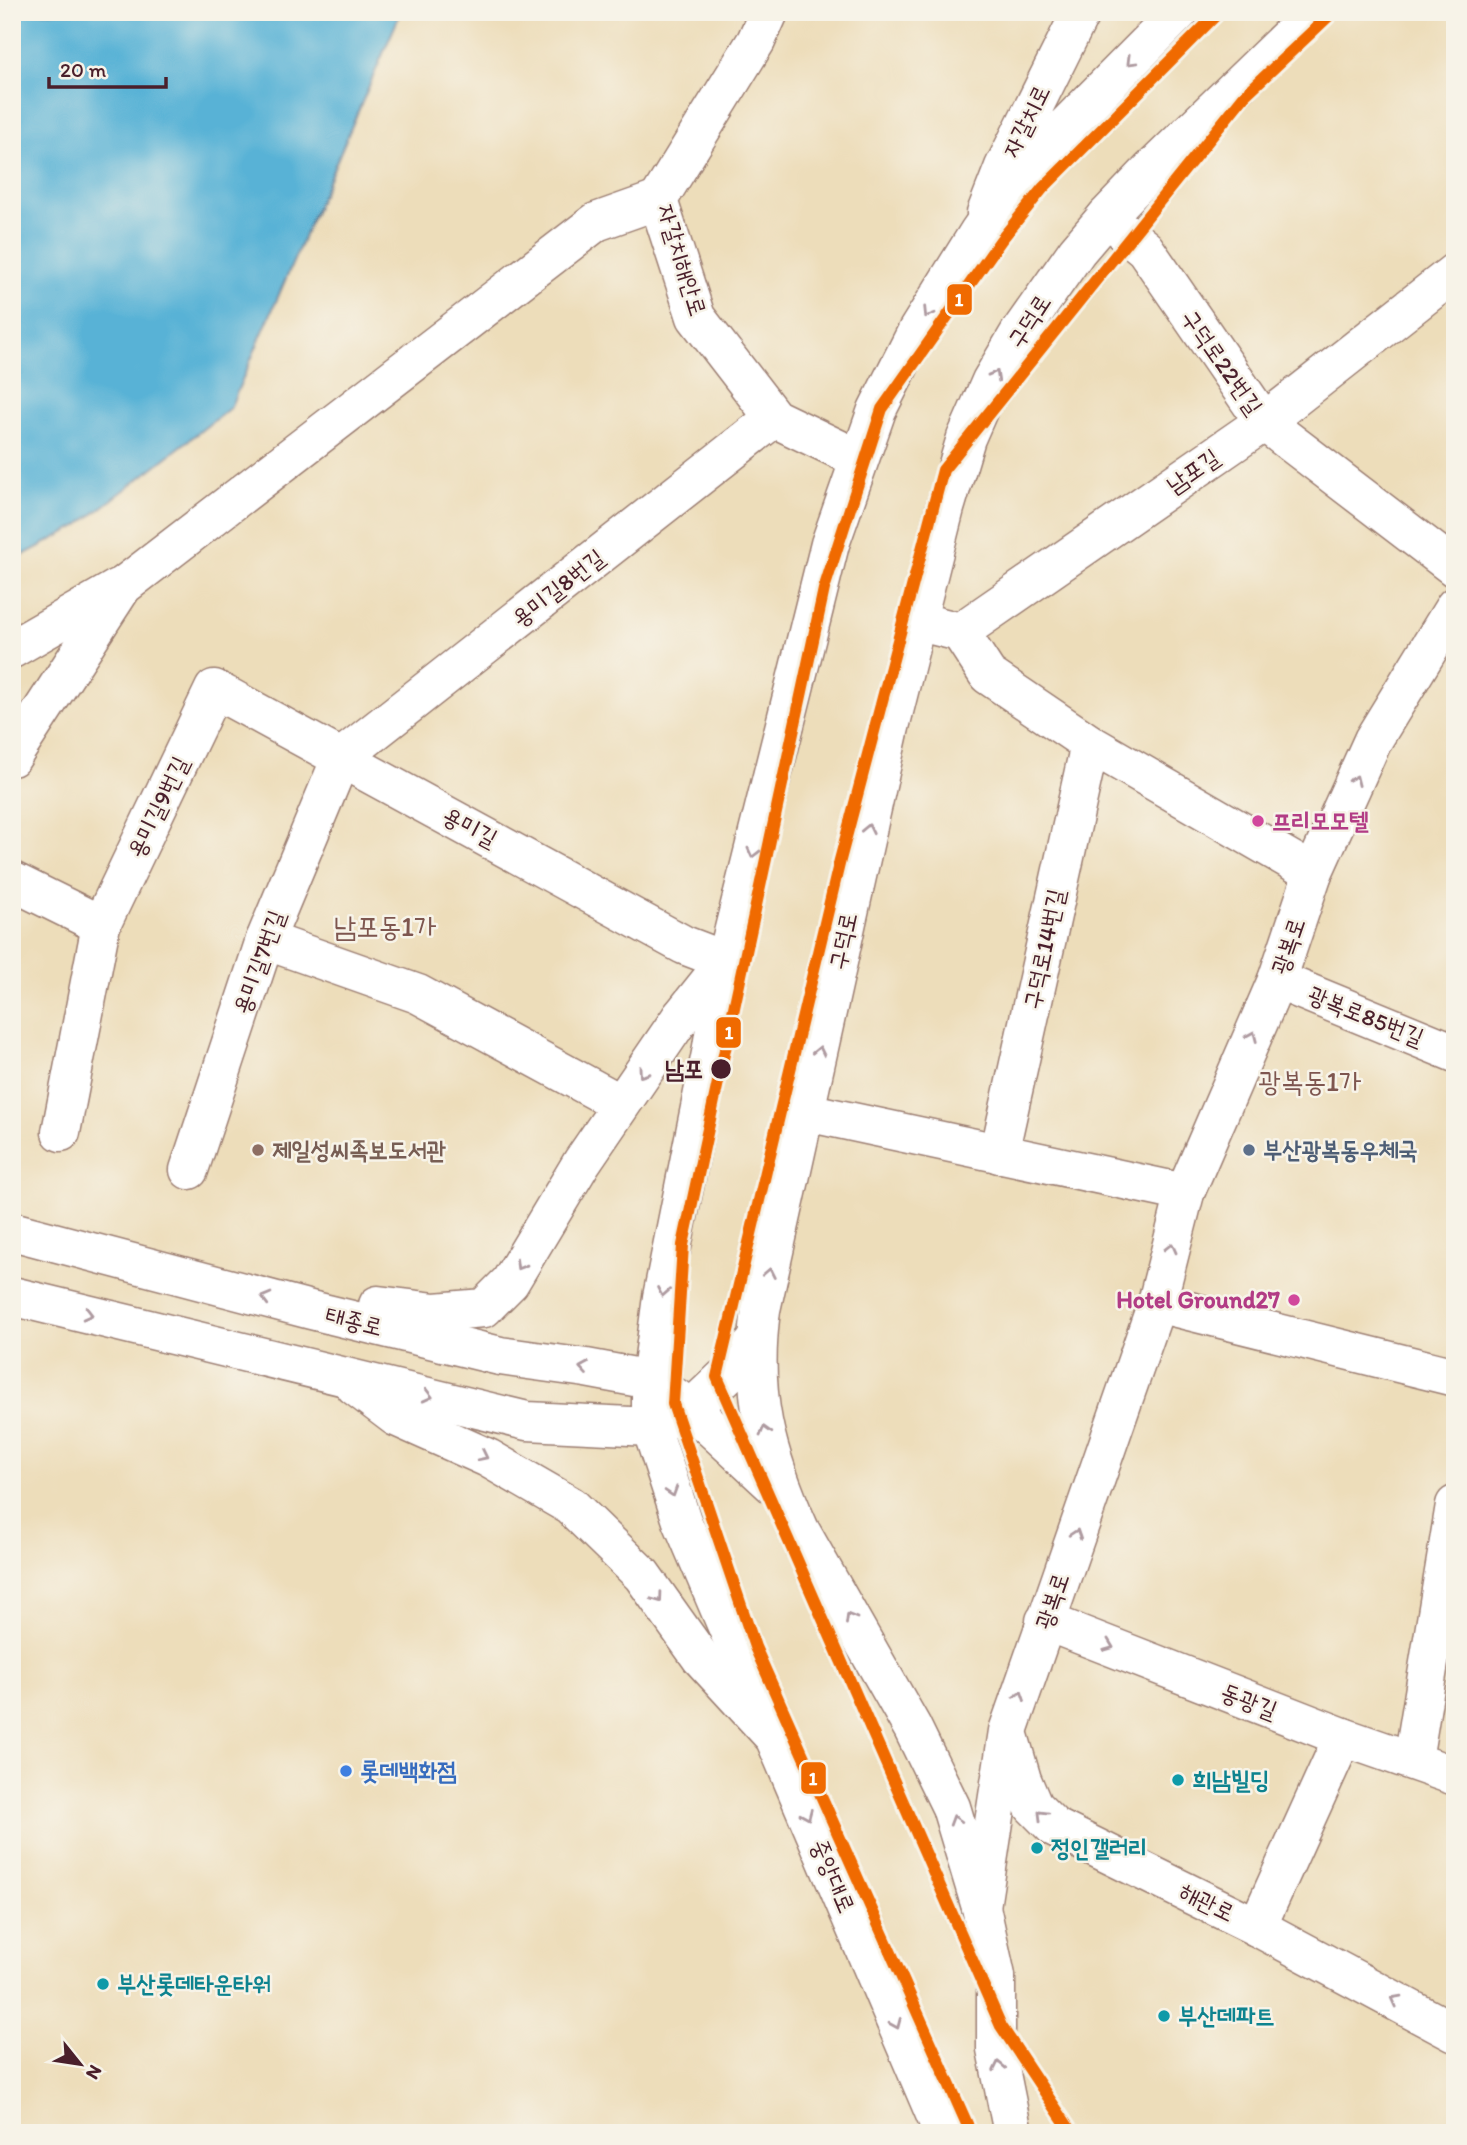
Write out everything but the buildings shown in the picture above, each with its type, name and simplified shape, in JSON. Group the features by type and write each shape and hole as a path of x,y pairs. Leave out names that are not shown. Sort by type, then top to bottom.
{"main road":[{"name":"자갈치해안로","path":"768,12 755,41 658,200 696,317 774,418 859,459"},
{"name":"자갈치로","path":"978,233 1004,167 1081,12"},
{"path":"651,1380 662,1297 709,1066 726,961 830,544 877,410 917,331 1006,193 1056,136 1179,12"},
{"name":"구덕로","path":"785,1496 762,1423 756,1379 757,1340 774,1246 887,740 945,508 963,450 991,381 1052,284 1106,217 1151,170 1314,12"},
{"path":"12,649 123,586 596,222 658,200"},
{"name":"구덕로22번길","path":"1106,217 1145,249 1264,422 1455,568"},
{"name":"남포길","path":"960,632 1264,422 1455,272"},
{"name":"용미길8번길","path":"341,758 774,418"},
{"path":"12,757 123,586"},
{"name":"광복로","path":"981,1907 1008,1731 1157,1303 1185,1193 1276,980 1313,873 1373,740 1455,606"},
{"path":"916,621 960,632 988,675 1090,744 1313,873"},
{"name":"용미길","path":"214,689 684,945 726,961"},
{"name":"용미길9번길","path":"61,1132 101,925 214,689"},
{"name":"구덕로14번길","path":"999,1154 1090,744"},
{"name":"용미길7번길","path":"189,1170 265,940 341,758"},
{"path":"12,881 101,925"},
{"path":"265,940 418,995 621,1104"},
{"path":"311,1310 382,1305 435,1312 484,1308 510,1282 582,1161 681,1017 726,961"},
{"name":"광복로85번길","path":"1276,980 1455,1053"},
{"path":"806,1112 1185,1193"},
{"name":"태종로","path":"12,1231 311,1310 500,1356 651,1380 691,1409 785,1496"},
{"path":"12,1296 527,1421 652,1427 691,1409 731,1371 757,1340"},
{"path":"1157,1303 1455,1377"},
{"path":"339,1375 396,1417 488,1458 571,1506 642,1576 701,1658 774,1737"},
{"name":"중앙대로","path":"651,1380 652,1427 681,1521 943,2133"},
{"path":"785,1496 800,1530 912,1727 945,1795 981,1907 996,1976 996,2049 1013,2133"},
{"path":"1413,1760 1455,1505"},
{"name":"동광길","path":"1045,1621 1343,1737 1455,1776"},
{"name":"해관로","path":"1008,1731 1022,1780 1033,1806 1054,1827 1257,1927 1455,2033"},
{"path":"1257,1927 1343,1737"}],"water":[{"path":"12,12 401,12 230,408 78,526 12,561"}],"transit line":[{"name":"1","path":"971,2133 755,1647 673,1404 683,1245 824,589 882,409 1001,240 1043,188 1219,12"},
{"name":"1","path":"1072,2133 1001,2026 717,1377 840,860 943,470 1244,96 1333,12"}],"place":[{"name":"프리모모텔","path":"1258,821"},
{"name":"남포","path":"721,1069"},
{"name":"제일성씨족보도서관","path":"258,1150"},
{"name":"부산광복동우체국","path":"1249,1150"},
{"name":"Hotel Ground27","path":"1294,1300"},
{"name":"롯데백화점","path":"346,1771"},
{"name":"희남빌딩","path":"1178,1780"},
{"name":"정인갤러리","path":"1037,1848"},
{"name":"부산롯데타운타워","path":"103,1984"},
{"name":"부산데파트","path":"1164,2016"}],"district":[{"name":"남포동1가","path":"385,926"},
{"name":"광복동1가","path":"1310,1081"}]}
